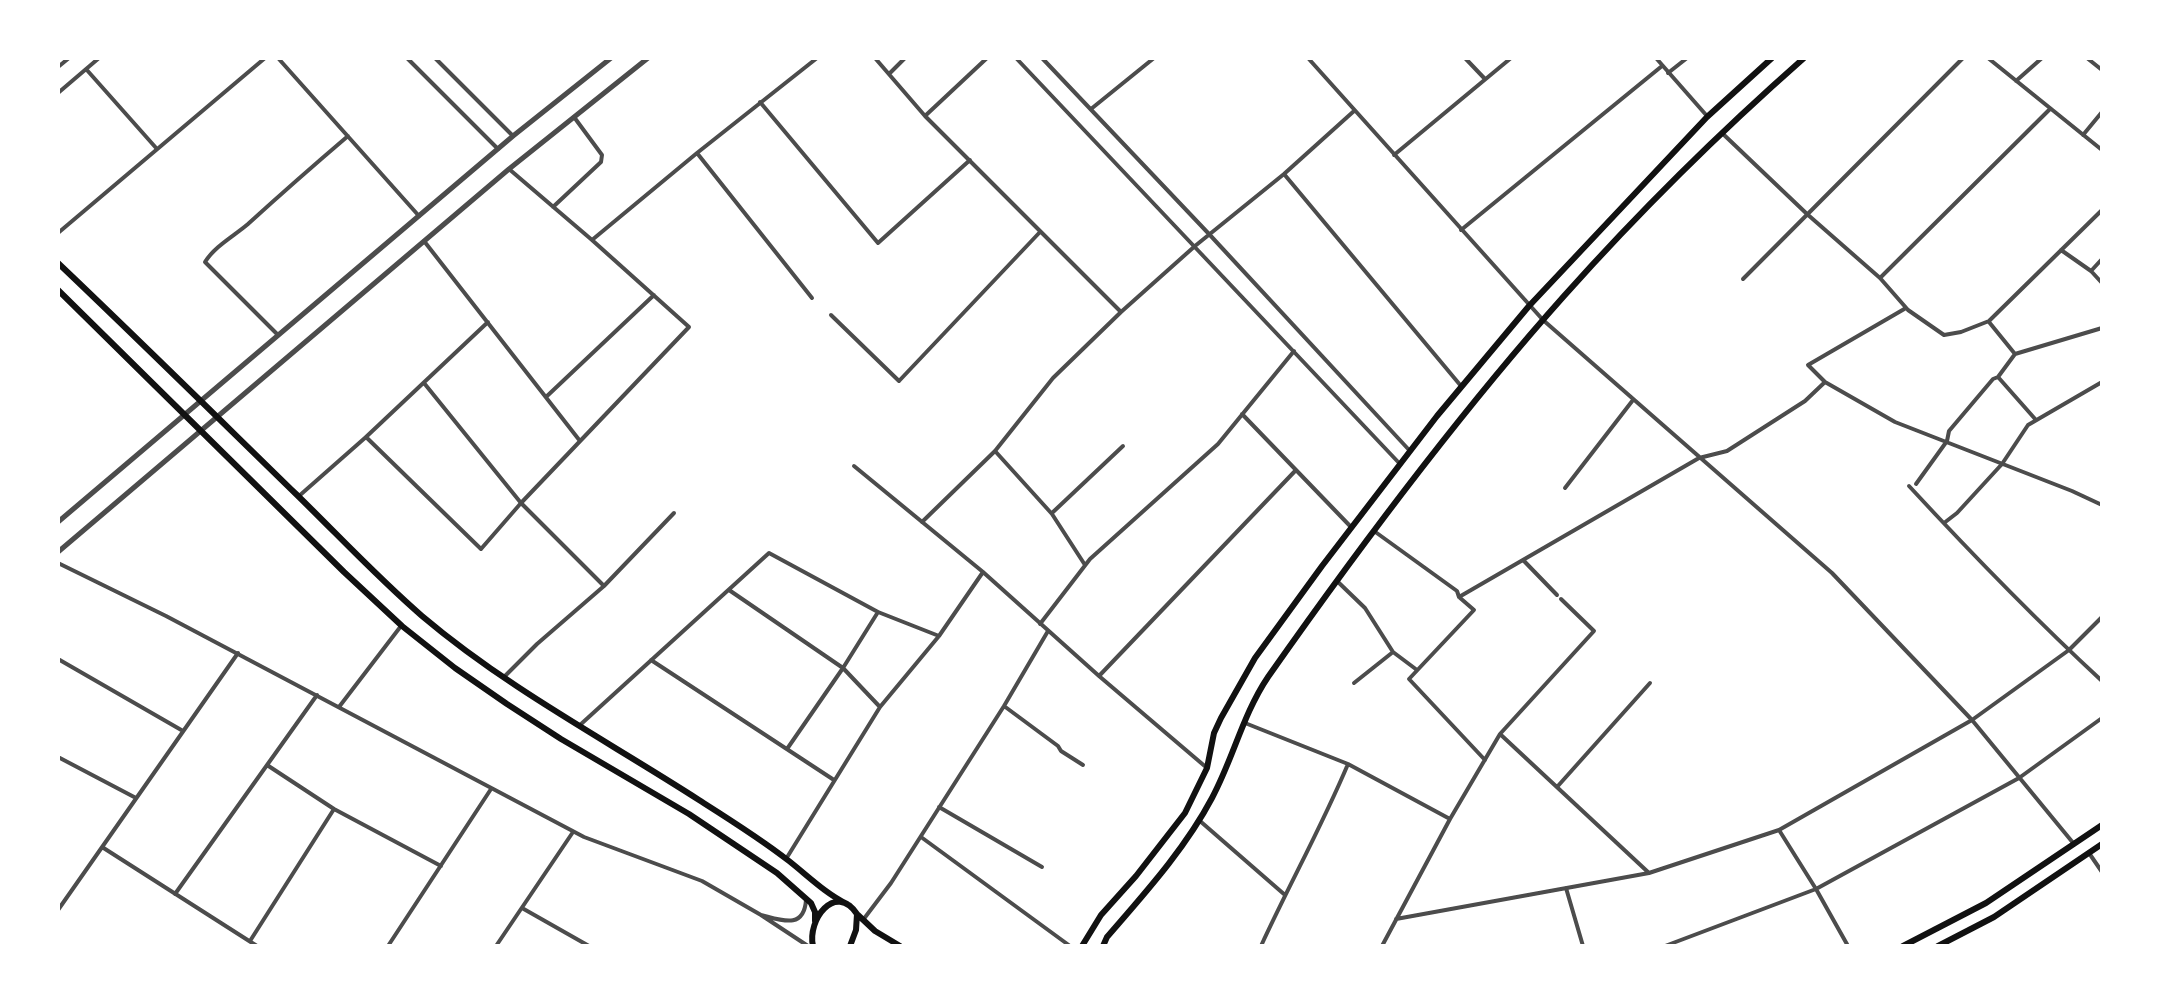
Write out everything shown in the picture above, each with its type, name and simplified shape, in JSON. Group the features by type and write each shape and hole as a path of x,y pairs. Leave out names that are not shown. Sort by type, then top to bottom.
{"main road":[{"path":"1080,946 1101,915 1185,813 1207,768 1214,733 1263,647 1410,451 1529,306 1707,117 1772,58"},
{"path":"1103,946 1200,821 1259,691 1374,531 1498,372 1614,242 1722,133 1804,58"},
{"path":"58,263 422,616 462,648 578,727 700,800 786,859 830,896 847,904 862,921 900,946"},
{"path":"58,290 402,626 507,704 689,814 777,873 811,903 815,921"},
{"path":"1903,946 1986,903 2102,825"},
{"path":"1938,946 1994,917 2102,844"},
{"path":"810,946 811,933 821,910 828,904 847,904"},
{"path":"850,946 856,930 857,914"}],"street":[{"path":"58,67 69,58"},
{"path":"58,93 99,58"},
{"path":"58,233 265,58"},
{"path":"278,58 419,216"},
{"path":"407,58 498,149"},
{"path":"435,58 513,136"},
{"path":"58,522 513,136 611,58"},
{"path":"58,552 509,169 648,58"},
{"path":"592,240 817,58"},
{"path":"875,58 925,116 1121,312"},
{"path":"889,74 905,58"},
{"path":"925,116 987,58"},
{"path":"1016,58 1400,464"},
{"path":"1042,58 1410,451"},
{"path":"1091,109 1154,58"},
{"path":"1308,58 1543,320 1832,573 1972,720 2074,844"},
{"path":"1465,58 1485,80"},
{"path":"1394,155 1511,58"},
{"path":"1656,58 1707,117"},
{"path":"1668,73 1687,58"},
{"path":"1743,279 1963,58"},
{"path":"1988,58 2102,150"},
{"path":"2016,81 2042,58"},
{"path":"2087,58 2102,70"},
{"path":"1461,230 1662,66"},
{"path":"86,69 157,149"},
{"path":"760,102 878,243 970,160"},
{"path":"1880,278 2050,109"},
{"path":"922,522 995,451 1053,378 1121,312 1355,111"},
{"path":"2083,135 2102,112"},
{"path":"553,207 601,162 602,155 574,117"},
{"path":"1722,133 1880,278 1906,308 1944,335 1989,321 2102,210"},
{"path":"278,335 205,262 209,255 348,136"},
{"path":"697,153 812,298"},
{"path":"366,437 481,549 689,327 509,169"},
{"path":"1284,174 1461,386"},
{"path":"831,315 899,381 1040,232"},
{"path":"424,241 580,442"},
{"path":"2061,250 2091,271 2102,283"},
{"path":"2091,271 2102,259"},
{"path":"546,397 654,295"},
{"path":"1906,308 1808,365 1825,382 1895,422 2101,503"},
{"path":"1989,321 2015,354"},
{"path":"299,496 488,322"},
{"path":"1916,484 1947,441 1949,431 2015,354 2102,328"},
{"path":"1040,624 1085,565 1218,444 1294,351"},
{"path":"1998,377 2036,420"},
{"path":"1459,597 1699,458 1727,451 1805,401 1825,382"},
{"path":"1944,523 2002,464 2028,425 2102,382"},
{"path":"424,383 521,503 604,586"},
{"path":"1565,488 1633,400"},
{"path":"1242,414 1351,527"},
{"path":"1052,514 1123,446"},
{"path":"995,451 1052,514 1085,565"},
{"path":"854,466 983,572 1207,768"},
{"path":"1099,676 1296,470"},
{"path":"1909,486 2102,681"},
{"path":"504,677 604,586 674,513"},
{"path":"1374,531 1457,591 1459,597 1474,610 1409,679 1485,760"},
{"path":"578,727 769,553 878,612 939,636"},
{"path":"1382,946 1500,734 1594,631 1524,561"},
{"path":"58,563 238,653 573,832 702,881 810,946"},
{"path":"786,859 880,707 939,636 983,572"},
{"path":"1337,581 1365,608 1393,652 1417,670"},
{"path":"729,590 843,668 880,707"},
{"path":"787,749 878,612"},
{"path":"1396,919 1649,873 1779,830 1972,720 2069,650 2102,617"},
{"path":"339,707 402,626"},
{"path":"862,921 921,837 1048,631"},
{"path":"1354,683 1393,652"},
{"path":"58,910 238,653"},
{"path":"651,660 834,780"},
{"path":"59,661 183,731"},
{"path":"1557,787 1650,683"},
{"path":"175,894 317,695"},
{"path":"1004,706 1083,765"},
{"path":"1665,946 1816,889 2019,778 2102,718"},
{"path":"1245,723 1348,764 1450,819"},
{"path":"1500,734 1649,873"},
{"path":"58,757 136,798"},
{"path":"1261,946 1325,819 1348,764"},
{"path":"267,765 334,809 441,866"},
{"path":"388,946 491,789"},
{"path":"939,807 1042,867"},
{"path":"250,941 334,809"},
{"path":"1200,821 1285,895"},
{"path":"1779,830 1848,946"},
{"path":"496,946 573,832"},
{"path":"921,837 1070,946"},
{"path":"102,847 257,946"},
{"path":"2089,853 2102,872"},
{"path":"1566,888 1583,946"},
{"path":"761,915 794,920 802,915 806,898"},
{"path":"522,908 589,946"}]}
